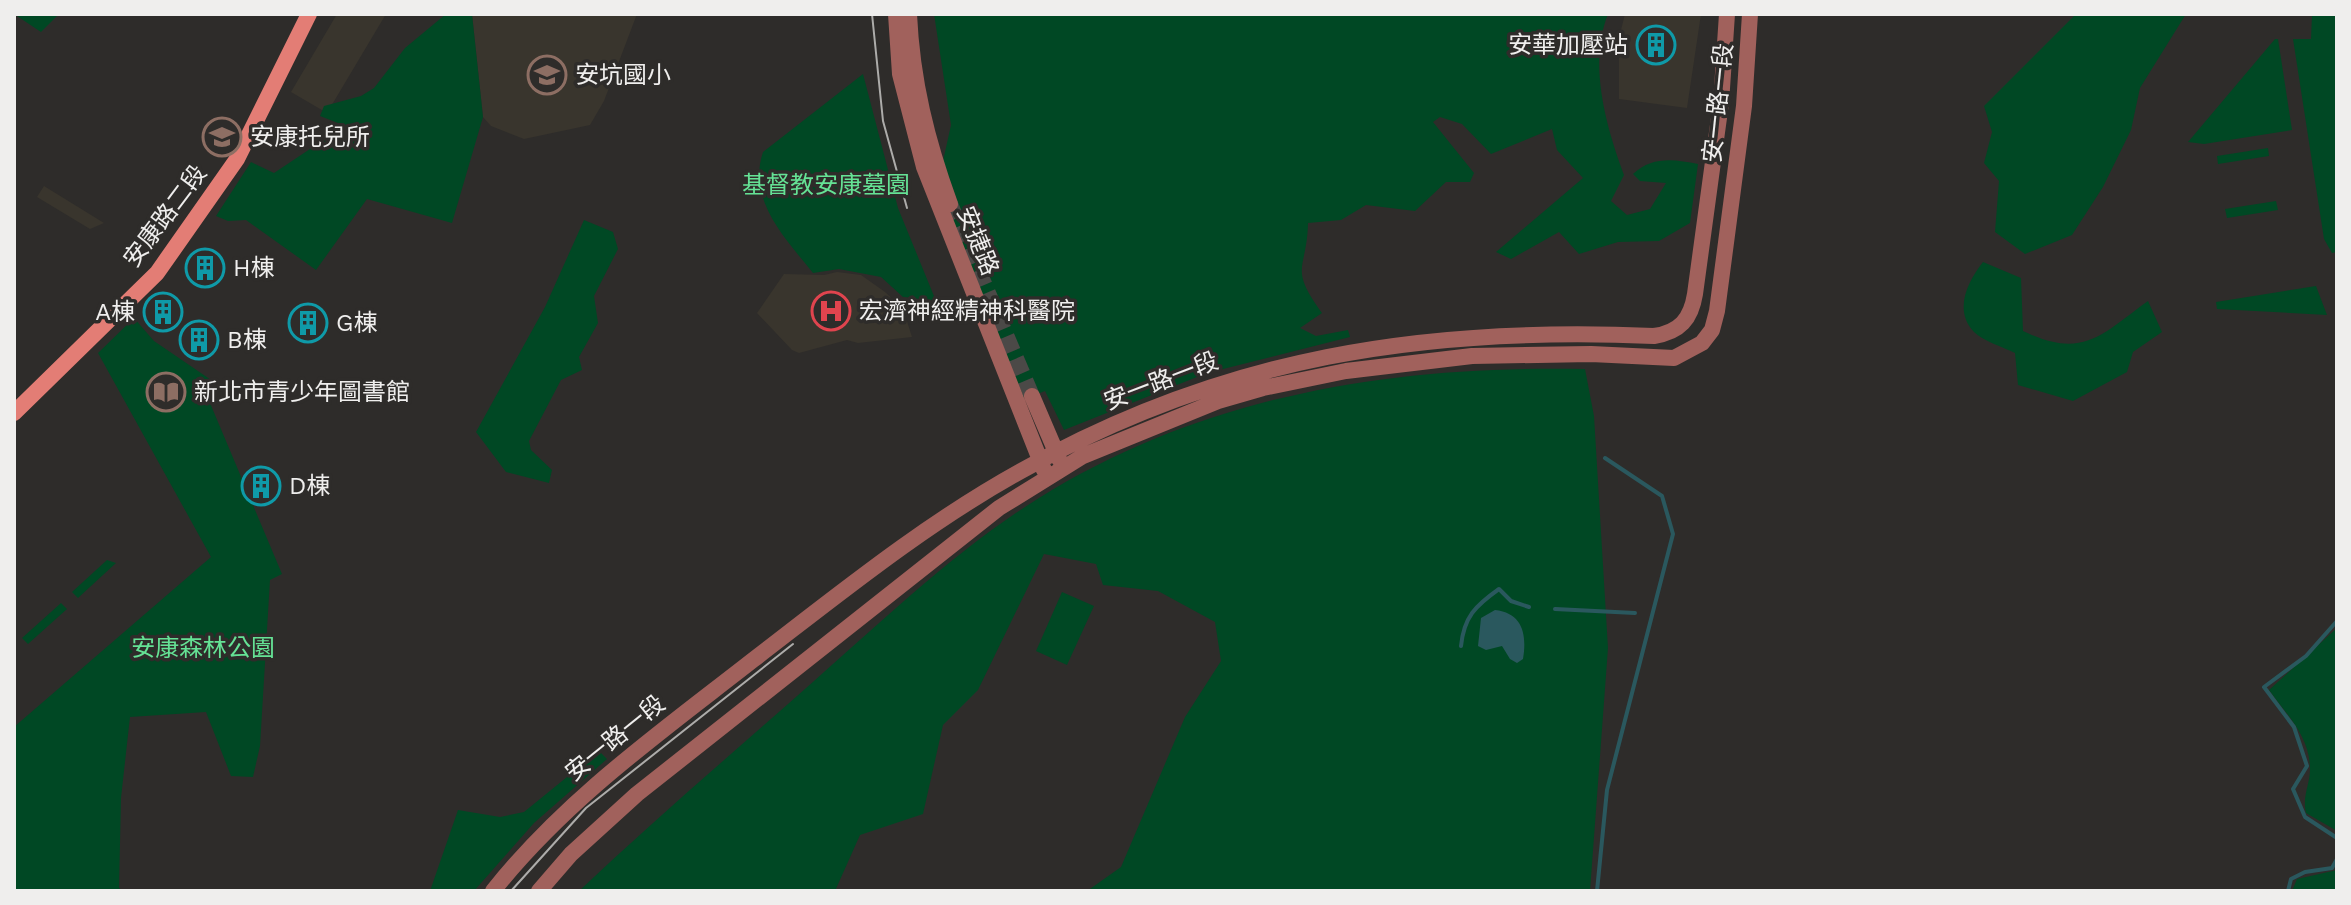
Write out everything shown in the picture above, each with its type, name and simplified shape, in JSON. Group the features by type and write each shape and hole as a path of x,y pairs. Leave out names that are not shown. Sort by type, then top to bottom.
{"main road":[{"name":"安康路二段","path":"14,413 157,273 237,159 309,14"}],"street":[{"name":"安捷路","path":"896,14 900,74 930,165 1046,477"},
{"name":"安捷路","path":"909,14 913,73 930,165 950,204"},
{"name":"安一路一段","path":"539,891 571,854 637,794 980,522 1046,477 1060,460 1120,421 1258,370 1343,353 1470,337 1666,334 1684,323 1695,294 1721,103 1727,14"},
{"name":"安一路一段","path":"493,891 544,832 627,758 847,587 931,528 1040,461 1060,460 1218,401 1346,371 1487,355 1674,358 1690,353 1712,330 1720,297 1744,106 1750,14"},
{"path":"1343,353 1346,371"},
{"path":"1032,396 1060,460"}],"shaded area":[{"path":"337,14 386,14 327,113 291,92"},
{"name":"安坑國小","path":"472,14 637,14 604,101 590,125 524,139 491,126 483,117"},
{"name":"安華加壓站","path":"1625,14 1701,14 1687,108 1619,99 1619,38"},
{"path":"44,186 104,223 90,229 37,197"},
{"name":"宏濟神經精神科醫院","path":"837,272 861,275 885,292 903,309 912,337 858,343 847,340 799,353 792,350 757,313 784,274 824,275"}],"green space":[{"path":"14,14 59,14 41,32"},
{"path":"446,14 472,14 483,117 452,223 367,199 316,270 246,220 228,221 216,216 251,162 274,173 340,129 343,125 320,116 324,106 361,96 374,88 405,48"},
{"path":"934,14 1608,14 1600,53 1602,95 1624,175 1611,201 1627,215 1650,209 1666,183 1640,181 1633,174 1656,162 1672,160 1698,164 1690,223 1659,241 1618,242 1579,254 1559,232 1511,259 1496,252 1583,178 1557,150 1552,129 1491,154 1462,124 1440,117 1433,122 1474,173 1470,182 1446,182 1415,211 1366,205 1341,220 1308,223 1302,277 1322,313 1300,328 1316,336 1348,330 1350,337 1207,373 1064,430 1045,391 1024,399 942,207 957,200 943,161 951,125"},
{"path":"2076,14 2186,14 2140,88 2131,130 2103,187 2072,235 2025,254 1995,232 1999,181 1984,163 1992,132 1984,106"},
{"path":"2312,14 2337,15 2337,252 2332,253 2324,239 2293,39 2311,39"},
{"path":"2278,39 2292,130 2204,144 2188,142"},
{"name":"基督教安康墓園","path":"863,74 898,208 936,301 903,297 881,277 839,269 813,273 781,232 764,202 759,170 763,152"},
{"path":"2268,148 2269,156 2218,164 2217,156"},
{"path":"2276,201 2278,210 2227,218 2225,209"},
{"path":"584,220 613,232 618,249 594,296 598,323 579,357 582,370 561,380 529,441 531,450 552,470 549,483 506,472 476,432 545,307"},
{"path":"1983,262 2021,278 2023,331 2061,343 2090,340 2148,301 2162,332 2133,352 2127,372 2073,401 2018,385 2015,353 1974,332 1964,314 1968,287"},
{"path":"2316,286 2327,315 2217,309 2216,302"},
{"name":"安康森林公園","path":"134,318 154,341 220,386 210,403 282,574 270,580 260,746 253,777 231,776 206,712 130,717 121,798 119,888 124,891 14,891 14,727 211,557 98,353"},
{"path":"1585,369 1594,416 1608,648 1590,891 1087,891 1121,867 1185,717 1221,661 1215,622 1158,591 1103,585 1096,564 1044,554 978,690 943,725 923,814 860,835 835,891 579,891 895,609 979,539 1039,498 1102,463 1167,434 1234,411 1302,393 1442,373"},
{"path":"107,560 116,563 78,598 72,592"},
{"path":"1062,592 1094,606 1067,665 1036,651"},
{"path":"61,603 67,609 28,644 22,638"},
{"path":"2337,628 2337,831 2306,813 2310,769 2306,746 2296,726 2269,690"},
{"path":"599,751 607,759 534,823 474,891 430,891 458,810 500,817 524,812"},
{"path":"2337,870 2337,891 2292,891 2297,879"}],"water":[{"path":"1495,610 1512,616 1521,627 1523,659 1517,663 1510,659 1502,646 1486,650 1478,646 1481,618"}],"waterway":[{"path":"1597,891 1607,790 1673,534 1662,496 1605,458"},
{"path":"1461,646 1472,613 1499,589 1511,601 1529,607"},
{"path":"1555,609 1635,613"},
{"path":"2337,621 2306,656 2264,687 2294,727 2307,766 2293,789 2305,817 2337,838"},
{"path":"2288,891 2291,879 2305,872 2332,868 2337,859"}],"tunnel":[{"path":"950,204 1032,396"}],"tram line":[{"path":"872,14 883,121 907,208"},
{"path":"511,891 586,808 793,644"}],"place":[{"name":"安華加壓站","path":"1656,45"},
{"name":"安坑國小","path":"547,75"},
{"name":"安康托兒所","path":"222,137"},
{"name":"H棟","path":"205,268"},
{"name":"宏濟神經精神科醫院","path":"831,311"},
{"name":"A棟","path":"163,312"},
{"name":"G棟","path":"308,323"},
{"name":"B棟","path":"199,340"},
{"name":"新北市青少年圖書館","path":"166,392"},
{"name":"D棟","path":"261,486"}]}
